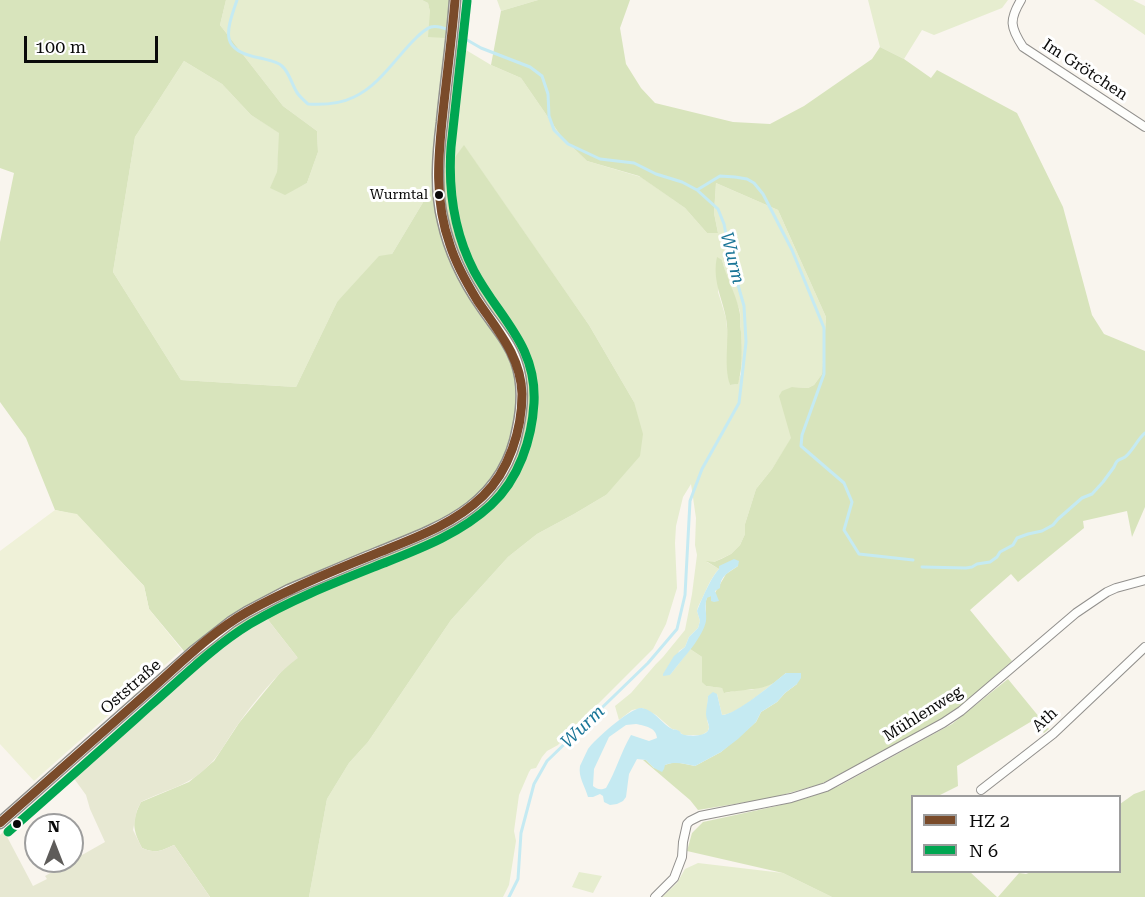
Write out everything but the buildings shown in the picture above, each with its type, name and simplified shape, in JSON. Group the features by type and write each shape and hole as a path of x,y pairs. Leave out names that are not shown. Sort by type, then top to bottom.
{"street":[{"name":"Oststraße","path":"0,823 194,651 231,622 289,590 422,535 462,514 488,491 506,464 513,449 520,417 522,385 516,361 507,342 459,270 442,221 440,136 455,0"},
{"name":"Im Grötchen","path":"1021,0 1012,21 1013,32 1023,47 1145,127"},
{"name":"Mühlenweg","path":"655,897 674,878 682,857 683,842 690,820 791,798 834,783 961,711 1090,603 1116,588 1145,580"},
{"name":"Ath","path":"981,790 1053,734 1145,647"}],"green space":[{"path":"0,0 226,0 220,25 283,106 317,131 318,152 307,183 285,195 270,188 277,172 279,133 251,115 222,84 184,61 135,137 113,272 181,380 296,387 337,302 379,256 392,254 431,189 464,145 589,325 634,402 643,434 640,456 606,495 537,534 508,557 451,620 368,742 349,763 327,799 309,897 210,897 174,845 162,850 151,851 142,848 137,836 134,825 141,802 189,782 214,761 239,723 284,668 297,657 265,616 194,663 149,609 144,586 77,515 55,510 26,438 0,402 0,242 14,173 0,168"},
{"path":"226,0 422,0 428,3 430,12 446,38 491,65 521,78 561,136 587,161 641,177 685,208 707,233 718,233 714,213 716,183 778,210 826,317 822,374 814,385 808,388 792,387 792,438 756,489 740,545 731,554 714,562 707,562 719,569 698,607 700,621 698,628 689,637 685,647 679,651 670,675 690,649 702,657 702,681 706,686 722,688 725,693 751,690 774,683 742,707 728,714 722,715 717,694 708,696 709,727 708,731 702,735 683,735 656,715 642,708 632,710 619,720 615,706 631,693 685,630 697,555 696,518 691,484 683,497 676,526 677,588 666,624 653,649 590,710 558,745 547,751 536,768 529,772 519,795 514,831 516,841 509,885 503,897 309,897 327,799 349,763 368,742 451,620 508,557 537,534 606,495 634,402 589,325 464,146 431,189 392,254 337,302 296,387 181,380 113,272 135,137 184,61 222,84 251,115 280,133 277,172 285,194 307,183 318,152 317,131 283,106 220,25","holes":["722,260 740,311 742,355 741,374 737,384 730,385 726,318 718,292"]},
{"path":"422,0 451,0 446,38 428,37 430,12 428,3"},
{"path":"497,0 538,0 501,11"},
{"path":"538,0 630,0 620,28 626,64 641,88 655,103 733,122 770,124 804,106 872,59 880,47 904,59 931,78 937,70 1017,113 1063,207 1092,315 1104,334 1145,351 1145,507 1132,537 1127,511 1083,521 1084,528 1018,582 1011,574 970,610 1012,661 958,709 940,721 821,784 771,798 698,810 690,800 643,760 654,768 675,762 695,766 721,752 756,722 761,712 777,702 797,684 786,673 768,686 724,693 722,688 706,686 702,682 702,657 690,649 705,622 707,597 712,598 726,574 738,566 719,569 706,561 714,562 721,559 731,554 740,545 756,489 772,469 791,438 779,396 782,391 792,387 808,388 814,385 822,374 826,317 778,210 716,183 714,213 718,233 707,233 685,208 639,176 587,161 561,136 521,78 491,65 501,11"},
{"path":"868,0 1008,0 1002,8 934,35 922,30 904,59 880,47"},
{"path":"1094,0 1133,0 1145,6 1145,35"},
{"path":"717,257 722,260 740,312 742,358 738,384 730,385 728,377 727,326 717,281"},
{"path":"55,510 77,514 144,586 149,609 182,650 34,781 0,744 0,551"},
{"path":"265,616 298,658 259,697 209,766 189,781 141,802 133,830 142,848 147,850 158,851 174,845 210,897 0,897 0,835 4,831 24,873 33,886 47,879 45,876 50,873 84,873 84,854 105,842 86,795 70,773 194,663"},
{"path":"1008,679 1049,729 1044,733 1032,721 957,766 958,786 940,795 911,795 911,873 971,873 997,897 832,897 783,873 687,851 692,833 703,822 777,806 839,786 952,724"},
{"path":"1145,790 1145,897 998,897 1019,873 1121,873 1121,803 1134,794"},
{"path":"698,863 783,873 832,897 662,897 677,883 685,869"},
{"path":"579,872 602,876 593,893 572,887"}],"water":[{"path":"734,559 739,561 738,566 726,575 720,588 715,591 719,601 711,601 711,596 707,598 706,621 697,640 670,675 663,676 674,656 685,647 689,637 698,628 700,621 697,611 719,566"},
{"path":"786,673 801,673 801,678 777,702 761,712 756,722 721,752 695,766 676,763 665,765 662,772 646,760 637,759 629,774 626,797 623,801 610,805 604,802 600,794 588,797 581,778 580,766 588,749 630,712 642,708 681,734 691,736 703,734 709,728 706,710 708,696 713,692 717,694 722,715 728,714 764,691","holes":["636,724 652,729 657,738 649,741 631,735 606,788 600,789 593,786 594,769 609,737 626,725"]}],"waterway":[{"name":"Wurm","path":"237,0 230,22 229,38 232,45 247,55 280,64 287,72 298,94 308,104 332,104 354,97 380,78 425,30 436,26 449,30"},
{"name":"Wurm","path":"455,33 481,48 530,67 542,76 548,94 549,116 554,130 568,144 600,159 634,163 656,174 682,182 697,190 718,209 724,224 744,306 746,342 739,403 702,469 690,501 685,595 677,629 648,663 547,761 534,784 521,833 518,879 509,897"},
{"path":"697,190 720,176 747,179 754,183 763,194 792,250 824,328 824,374 802,435 801,446 844,483 852,502 844,530 859,554 913,560"},
{"path":"922,567 966,568 990,562 1000,552 1013,545 1017,538 1042,531 1053,525 1082,498 1092,494 1117,461 1128,455 1145,433"}],"transit line":[{"path":"0,823 195,650 233,620 294,588 418,537 445,523 483,496 500,475 517,436 520,422 521,380 513,355 477,300 455,259 445,228 439,195 440,145 455,0"},
{"path":"8,832 224,642 250,624 299,598 413,552 454,532 491,505 501,495 516,471 527,444 533,417 533,383 529,365 523,348 484,288 467,256 457,226 452,195 451,147 467,1"}],"place":[{"name":"Wurmtal","path":"439,195"}]}
